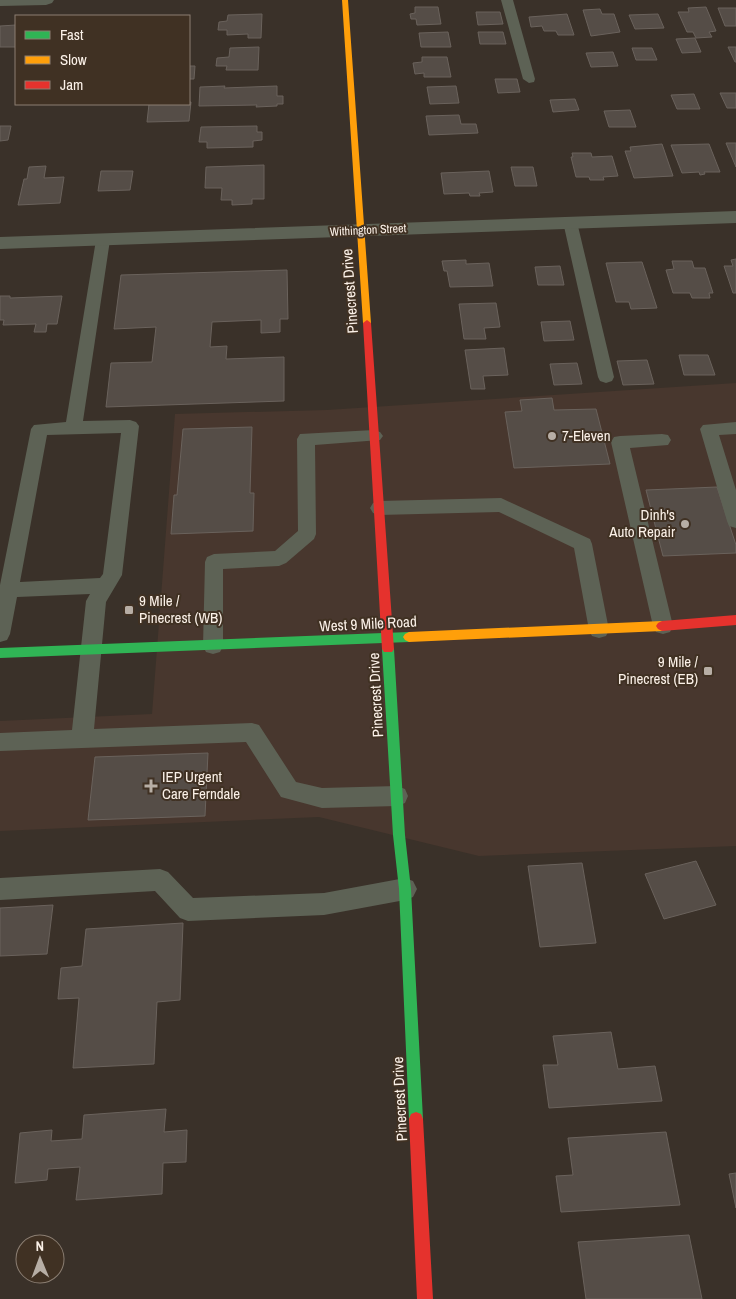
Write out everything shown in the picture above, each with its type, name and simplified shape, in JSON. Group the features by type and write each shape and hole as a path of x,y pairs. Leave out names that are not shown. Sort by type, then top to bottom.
{"street":[{"path":"0,1 46,0"},
{"name":"Pinecrest Drive","path":"345,0 388,638 396,796 405,890 426,1299"},
{"name":"Withington Street","path":"0,243 736,217"},
{"name":"West 9 Mile Road","path":"0,653 599,630 736,620"}],"lane":[{"path":"507,0 529,79"},
{"path":"570,222 606,377"},
{"path":"74,427 103,240"},
{"path":"0,634 40,429 130,426 112,575 96,601 82,739"},
{"path":"736,428 708,429 736,521"},
{"path":"213,646 214,562 278,558 307,534 306,439 374,436"},
{"path":"662,440 620,442 663,626"},
{"path":"379,508 501,505 583,544 599,630"},
{"path":"8,590 107,585"},
{"path":"0,742 252,732 289,790 322,798 396,796"},
{"path":"0,888 160,880 188,910 324,904 405,890"}],"shaded area":[{"path":"736,383 736,846 479,856 319,817 0,831 0,721 152,714 175,414 327,410"}],"building":[{"path":"415,7 438,7 441,24 417,25 416,19 411,19 410,14 415,13"},
{"path":"706,7 716,31 709,32 712,37 696,38 693,32 687,32 678,12 689,12 688,8"},
{"path":"718,8 736,8 736,26 725,26"},
{"path":"600,9 602,14 614,14 620,32 591,36 583,10"},
{"path":"476,12 500,12 503,24 478,25"},
{"path":"262,14 261,38 248,38 248,34 227,35 227,30 218,30 219,22 227,21 228,15"},
{"path":"567,14 574,35 558,35 556,31 544,31 542,26 531,27 529,17"},
{"path":"658,14 664,28 635,29 629,15"},
{"path":"15,25 15,47 0,47 0,26"},
{"path":"448,32 451,47 421,47 419,33"},
{"path":"478,32 503,32 506,44 480,44"},
{"path":"695,38 701,52 682,53 676,39"},
{"path":"259,47 258,70 226,70 227,66 216,66 217,58 229,57 230,48"},
{"path":"728,47 736,47 736,62 735,62"},
{"path":"632,48 652,48 657,60 636,60"},
{"path":"613,52 618,66 591,67 586,53"},
{"path":"422,57 447,57 451,77 424,77 424,73 415,74 413,63 422,62"},
{"path":"190,66 195,66 194,79 190,79"},
{"path":"495,79 517,79 520,92 498,93"},
{"path":"225,86 224,88 277,86 277,96 283,96 283,104 256,107 257,105 199,106 200,87"},
{"path":"456,86 459,103 430,104 427,87"},
{"path":"720,93 736,93 736,108 727,108"},
{"path":"694,94 700,109 677,109 671,95"},
{"path":"575,99 579,110 553,112 550,100"},
{"path":"191,102 189,121 147,122 149,105 190,105"},
{"path":"630,110 636,127 609,127 604,111"},
{"path":"459,115 461,124 476,124 478,133 429,135 426,116"},
{"path":"0,126 11,126 8,140 0,141"},
{"path":"257,126 257,132 262,132 262,140 253,141 253,147 207,148 207,142 199,142 201,127"},
{"path":"726,143 736,143 736,167"},
{"path":"662,144 673,176 634,178 625,151 631,151 630,147"},
{"path":"709,144 720,172 704,172 705,174 700,175 699,172 682,173 671,145"},
{"path":"572,153 591,153 592,157 612,156 618,176 603,177 604,180 576,177 571,157 573,157"},
{"path":"264,165 264,199 252,199 252,204 232,205 232,200 221,200 222,188 205,188 206,167"},
{"path":"46,166 44,178 64,177 60,203 18,205 29,167"},
{"path":"511,167 533,167 537,186 515,186"},
{"path":"101,171 133,171 130,190 98,191"},
{"path":"489,171 493,192 479,193 480,196 470,196 469,193 444,194 441,173"},
{"path":"736,259 736,293 733,293 724,266 733,266 731,260"},
{"path":"466,260 466,264 489,263 493,286 450,287 447,271 444,271 442,261"},
{"path":"672,261 692,261 694,268 705,268 713,293 709,293 710,298 692,298 690,293 673,293 666,270 674,269"},
{"path":"642,262 657,308 631,309 629,302 616,302 606,263"},
{"path":"560,266 564,285 538,285 535,267"},
{"path":"287,270 288,319 280,319 280,332 261,333 261,320 212,322 210,347 227,346 226,359 284,357 284,401 106,407 111,363 152,362 156,327 114,329 121,275"},
{"path":"0,296 10,296 10,298 62,296 57,324 47,324 46,332 34,332 36,324 3,325 4,320 0,320"},
{"path":"496,303 500,327 484,328 486,339 464,339 459,304"},
{"path":"570,321 574,340 544,341 541,322"},
{"path":"504,348 508,375 483,376 485,389 471,389 465,350"},
{"path":"679,355 708,355 715,375 684,375"},
{"path":"647,360 654,384 623,385 617,361"},
{"path":"577,363 582,384 554,385 550,364"},
{"path":"552,398 554,410 596,409 610,464 514,468 505,412 522,411 520,400"},
{"path":"252,427 250,493 254,493 253,531 171,534 174,495 177,495 183,429"},
{"path":"717,487 736,545 736,553 663,556 646,490"},
{"path":"208,753 205,816 88,820 95,757"},
{"path":"696,861 716,905 664,919 645,874"},
{"path":"582,863 596,943 540,947 528,866"},
{"path":"53,905 47,954 0,956 0,908"},
{"path":"183,923 180,1000 157,1002 154,1064 73,1068 79,998 58,999 61,968 82,966 86,929"},
{"path":"611,1032 618,1069 655,1066 662,1101 549,1108 543,1065 558,1065 553,1036"},
{"path":"166,1109 164,1132 187,1130 186,1162 163,1163 162,1194 76,1200 80,1167 48,1169 47,1180 15,1183 20,1133 52,1130 51,1141 82,1139 84,1115"},
{"path":"666,1132 680,1205 561,1212 556,1176 573,1175 568,1138"},
{"path":"736,1173 736,1208 729,1174"},
{"path":"689,1235 702,1299 586,1299 578,1242"}],"traffic: fast":[{"path":"0,653 409,637"},
{"path":"388,649 399,835 405,889 416,1119"}],"traffic: slow":[{"path":"345,0 367,323"},
{"path":"409,637 662,626"}],"traffic: jam":[{"path":"367,323 388,649"},
{"path":"662,626 736,620"},
{"path":"416,1119 425,1299"}],"place":[{"name":"7-Eleven","path":"552,436"},
{"name":"Dinh's Auto Repair","path":"685,524"},
{"name":"9 Mile / Pinecrest (WB)","path":"129,610"},
{"name":"9 Mile / Pinecrest (EB)","path":"708,671"},
{"name":"IEP Urgent Care Ferndale","path":"151,786"}]}
